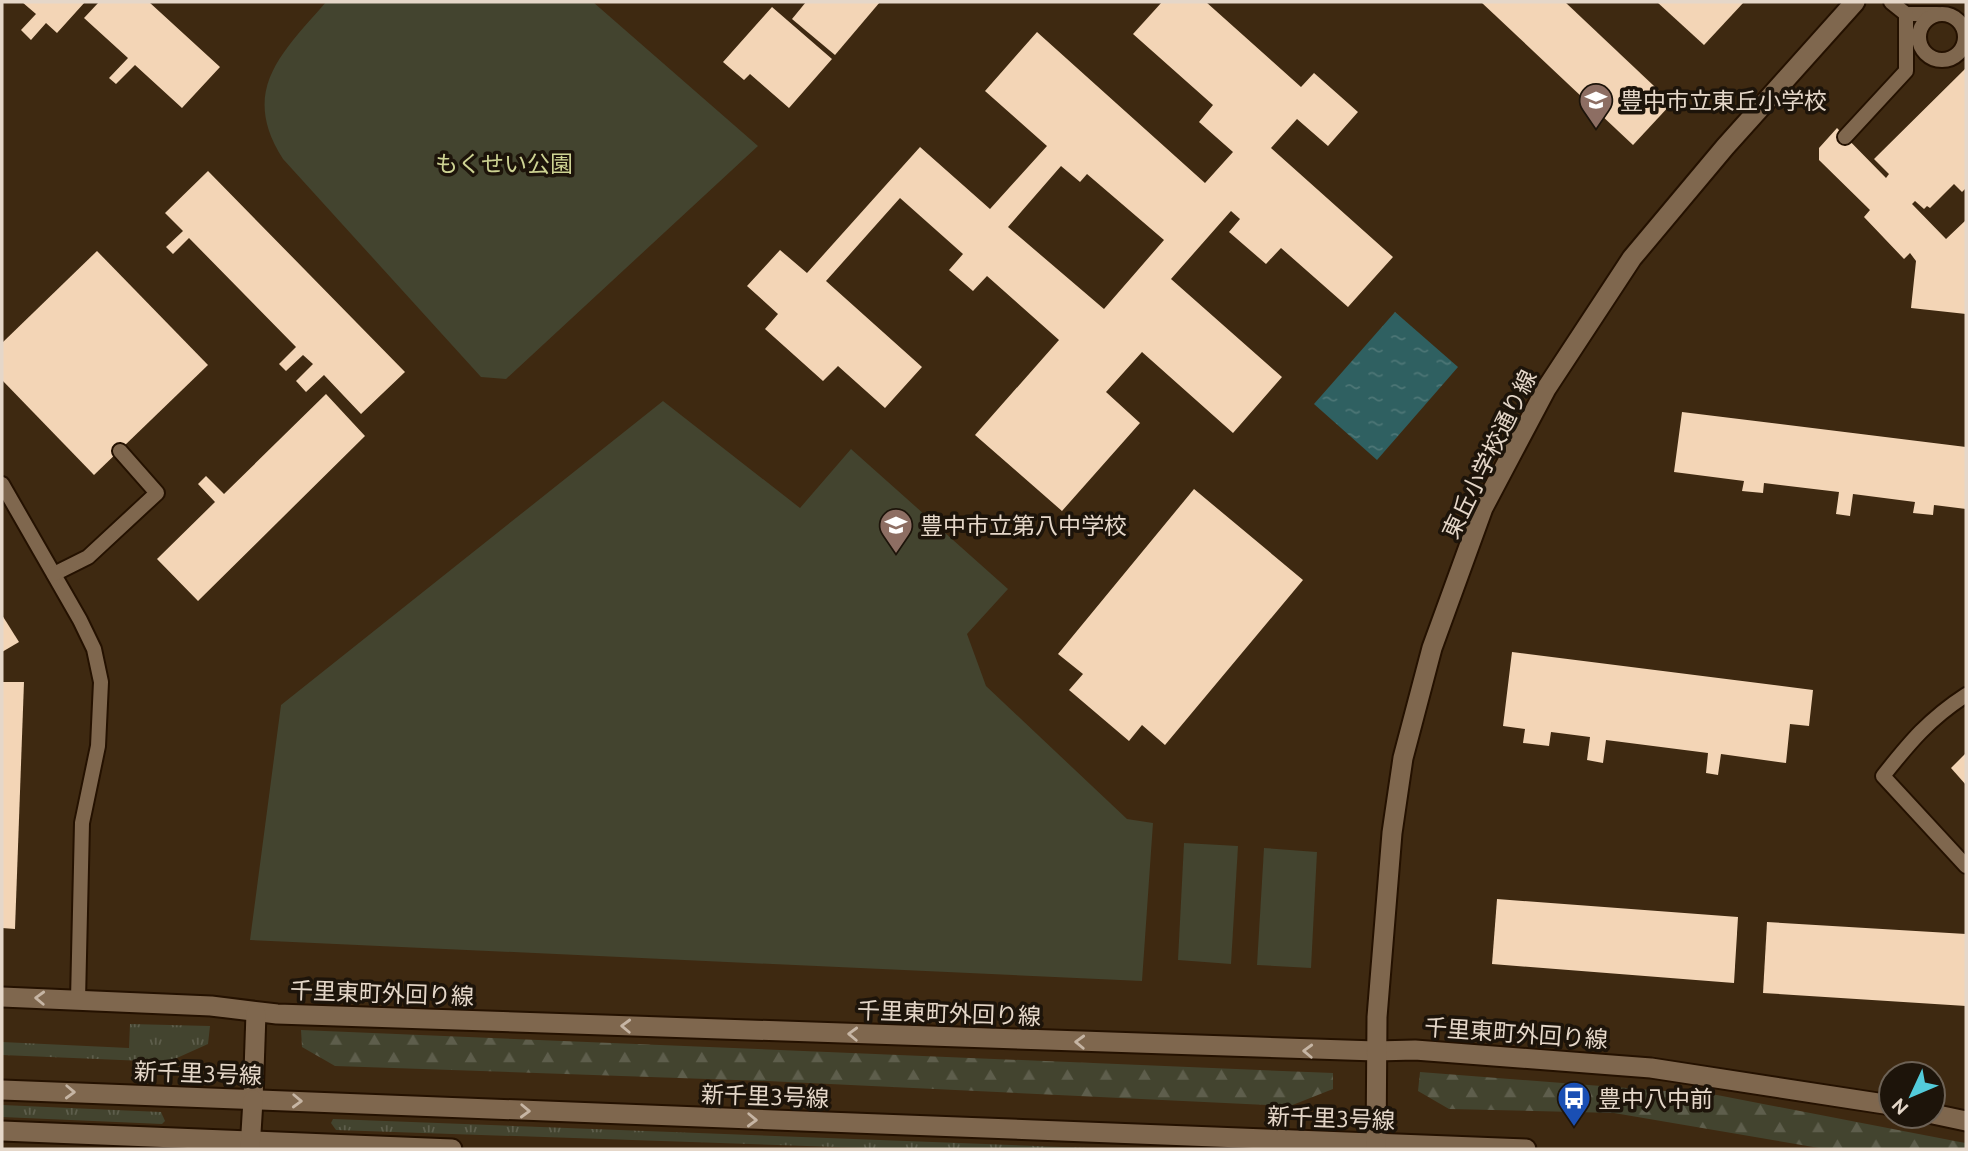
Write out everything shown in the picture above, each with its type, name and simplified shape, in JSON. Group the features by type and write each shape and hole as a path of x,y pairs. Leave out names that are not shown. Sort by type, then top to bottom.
{"street":[{"name":"東丘小学校通り線","path":"1376,1146 1376,1051 1391,846 1403,758 1432,648 1483,508 1546,389 1632,258 1725,147 1855,2"},
{"name":"千里東町外回り線","path":"2,997 211,1006 256,1013 1376,1051 1415,1050 1651,1068 1877,1103"},
{"path":"250,1146 256,1013"},
{"name":"新千里3号線","path":"2,1090 1376,1146 1526,1149"},
{"path":"1947,1117 1966,1121"},
{"path":"2,1131 250,1146 452,1149"}],"lane":[{"path":"1845,136 1906,71 1946,60 1961,50 1965,33 1955,18 1938,14 1906,14 1891,2"},
{"path":"1906,14 1906,71"},
{"path":"1938,14 1923,23 1919,40 1928,56 1946,60"},
{"path":"54,575 88,557 157,493 120,451"},
{"path":"2,484 94,649 101,682 98,746 82,823 78,1000"},
{"path":"1966,695 1935,715 1883,776 1966,866"}],"green space":[{"name":"もくせい公園","path":"326,2 593,2 758,146 506,379 481,377 283,159 270,135 265,113 266,92 272,74 281,56"},
{"path":"663,401 800,508 851,449 1008,589 967,634 986,686 1127,819 1153,823 1142,981 250,940 281,705"},
{"path":"1184,843 1238,846 1231,964 1178,960"},
{"path":"1264,848 1317,852 1311,968 1257,965"},
{"path":"130,1024 210,1026 208,1044 168,1062 2,1055 2,1042 129,1048"},
{"path":"301,1030 1333,1073 1333,1089 1290,1106 767,1081 335,1066 302,1047"},
{"path":"1420,1072 1717,1095 1877,1126 1877,1130 1899,1130 1966,1143 1966,1149 1825,1149 1614,1113 1449,1109 1418,1091"},
{"path":"2,1105 161,1112 165,1121 162,1124 2,1117"},
{"path":"333,1119 1116,1149 896,1149 336,1130 331,1123"}],"water":[{"path":"1395,312 1458,367 1377,460 1314,404"}],"building":[{"path":"22,2 85,2 57,33 46,23 31,40 21,30 36,14"},
{"path":"99,2 149,2 220,67 182,108 135,65 116,84 109,78 128,58 84,18"},
{"path":"806,2 880,2 835,55 792,19"},
{"path":"1162,2 1206,2 1301,87 1314,73 1358,112 1328,146 1297,119 1271,148 1393,257 1348,307 1281,248 1266,264 1229,232 1240,219 1231,211 1171,279 1282,377 1233,433 1142,352 1106,392 1140,423 1062,511 975,435 1059,340 987,276 973,291 949,270 963,254 900,198 826,281 922,367 885,408 838,366 823,381 765,329 778,314 747,286 780,250 807,273 920,147 990,209 1047,146 985,91 1037,32 1205,183 1233,152 1199,122 1213,105 1133,34","holes":["1061,166 1080,182 1087,174 1164,240 1104,309 1008,227"]},
{"path":"1481,2 1565,2 1672,103 1633,145"},
{"path":"1657,2 1744,2 1704,45"},
{"path":"772,7 832,59 789,108 750,74 744,80 723,62"},
{"path":"1966,68 1966,188 1962,192 1954,184 1930,208 1927,206 1924,209 1915,201 1912,204 1946,239 1966,220 1966,314 1911,308 1916,261 1910,253 1904,259 1864,217 1870,210 1819,160 1819,148 1837,128 1886,178 1889,174 1874,159"},
{"path":"208,171 405,372 361,414 324,375 306,392 296,381 313,364 303,355 286,371 279,364 296,347 189,238 173,254 166,247 183,231 165,213"},
{"path":"97,251 208,365 94,475 2,380 2,343"},
{"path":"326,394 365,436 198,601 157,559 215,502 198,484 206,476 224,494"},
{"path":"1682,412 1966,447 1966,509 1934,505 1933,515 1913,513 1915,502 1853,494 1850,516 1836,514 1839,492 1764,483 1763,493 1742,491 1744,481 1674,472"},
{"path":"1194,489 1303,580 1165,745 1142,725 1129,741 1069,690 1083,674 1058,654"},
{"path":"2,615 19,642 2,652"},
{"path":"1512,652 1813,690 1809,726 1790,724 1786,763 1721,754 1718,775 1706,773 1708,753 1606,740 1603,763 1587,760 1590,737 1551,732 1549,746 1523,743 1525,729 1503,726"},
{"path":"2,682 24,682 15,929 2,928"},
{"path":"1966,753 1966,785 1951,768"},
{"path":"1497,899 1738,917 1734,983 1492,964"},
{"path":"1767,922 1966,934 1966,1006 1763,993"}],"place":[{"name":"豊中市立東丘小学校","path":"1596,130"},
{"name":"豊中市立第八中学校","path":"896,555"},
{"name":"豊中八中前","path":"1574,1128"}]}
